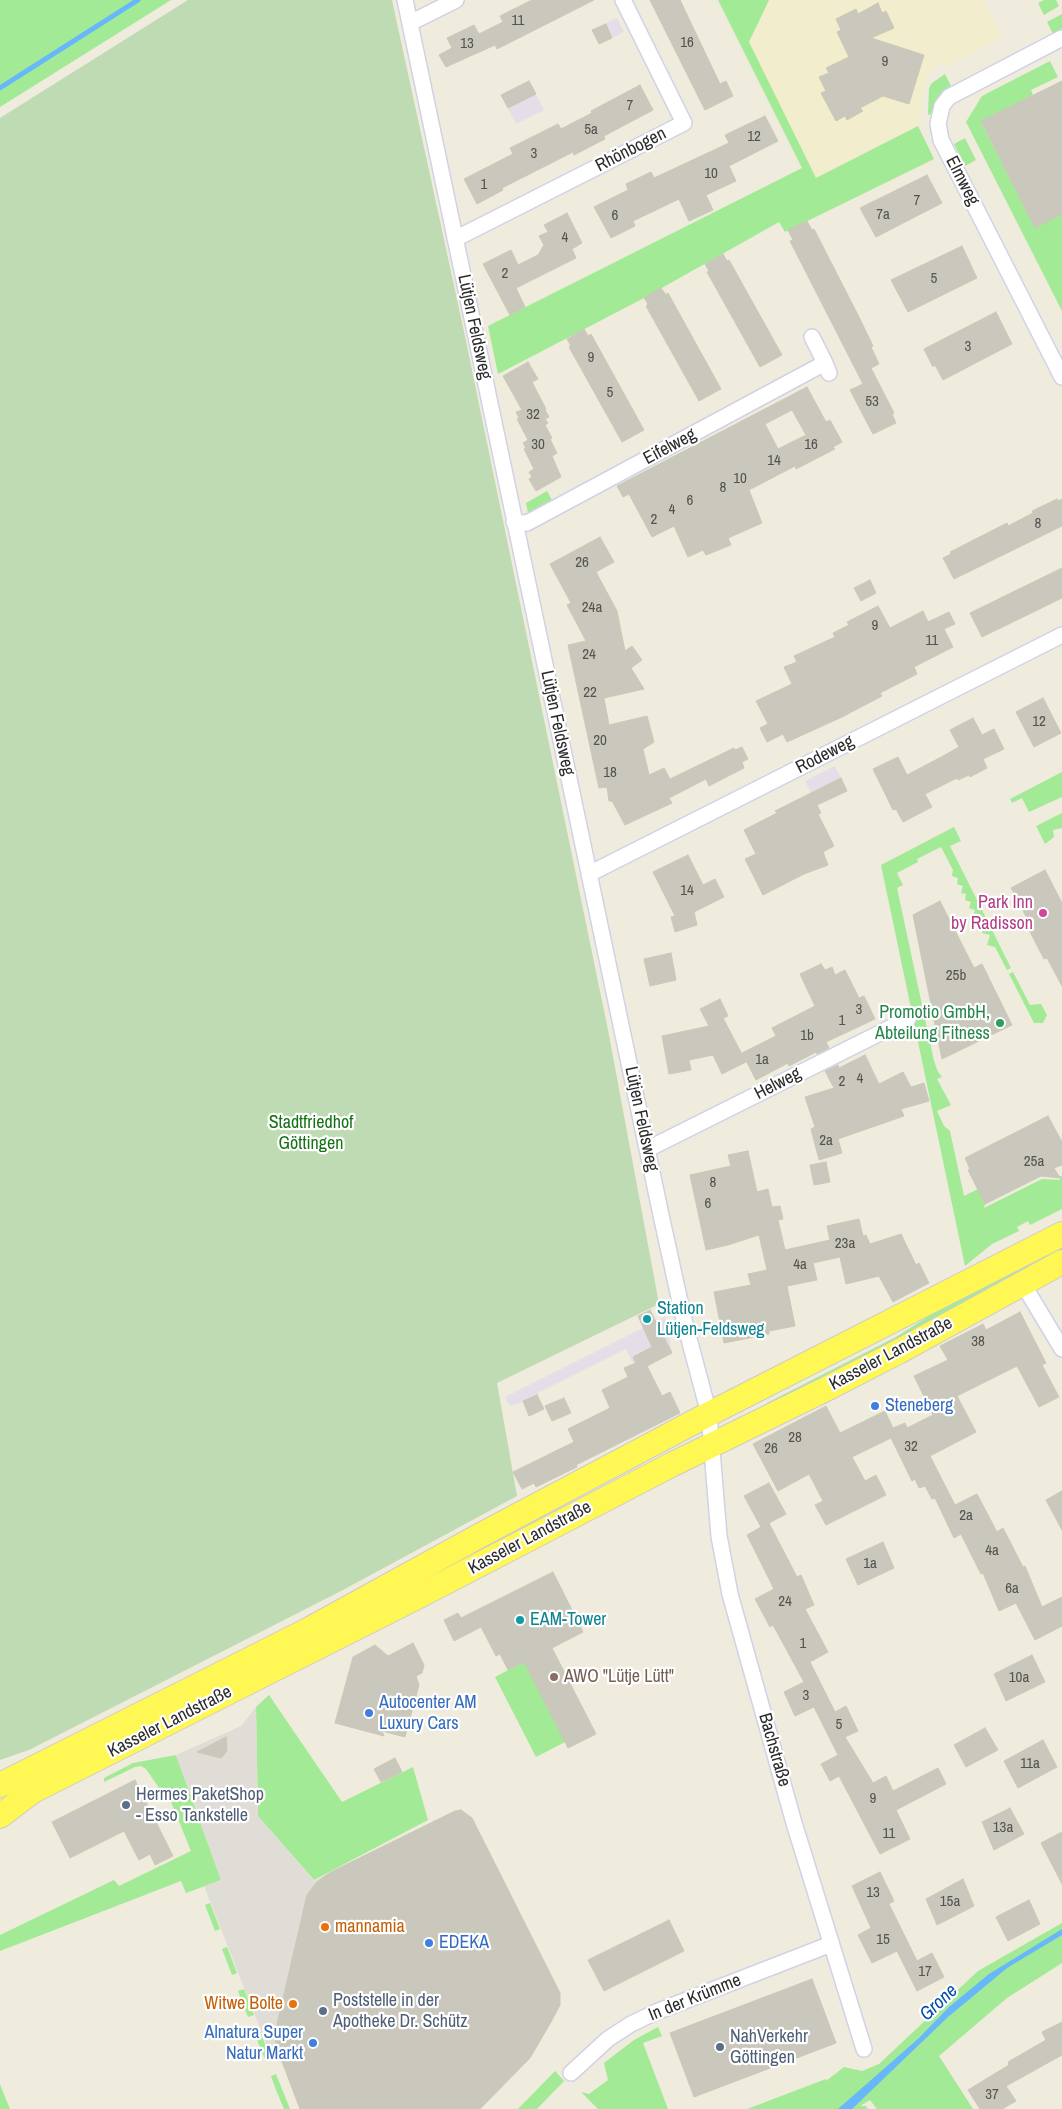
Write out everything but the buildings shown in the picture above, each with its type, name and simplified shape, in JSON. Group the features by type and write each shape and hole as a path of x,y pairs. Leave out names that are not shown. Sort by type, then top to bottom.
{"main road":[{"name":"Kasseler Landstraße","path":"0,1785 308,1630 479,1536 709,1414 1062,1234"},
{"name":"Kasseler Landstraße","path":"0,1816 33,1791 892,1355 1062,1262"}],"street":[{"name":"Lütjen Feldsweg","path":"405,0 588,874 684,1320 709,1414 712,1445"},
{"path":"410,23 456,0"},
{"name":"Rhönbogen","path":"455,239 684,123 623,0"},
{"name":"Elmweg","path":"1062,38 949,97 942,106 938,124 941,140 1062,378"},
{"name":"Eifelweg","path":"514,522 527,523 827,368 812,337"},
{"name":"Rodeweg","path":"588,874 1062,635"},
{"name":"Helweg","path":"648,1149 908,1019"},
{"path":"1023,1284 1062,1349"},
{"name":"Bachstraße","path":"712,1445 719,1536 730,1594 794,1823 864,2049"},
{"name":"In der Krümme","path":"571,2073 608,2039 630,2024 656,2012 831,1944"}],"shaded area":[{"path":"769,0 983,0 1001,37 949,66 941,62 928,72 918,126 816,178 749,42"},
{"path":"617,18 624,32 599,44 592,30"},
{"path":"529,81 544,110 516,124 501,95"},
{"path":"835,766 847,791 827,801 821,788 811,793 805,781"},
{"path":"665,1317 672,1353 637,1371 626,1349 539,1392 537,1395 544,1409 529,1416 523,1402 510,1406 505,1397"},
{"path":"256,1707 258,1816 314,1881 329,1873 293,2045 271,2056 204,1886 221,1880 176,1755 241,1726"}],"green space":[{"path":"0,0 171,0 0,107"},
{"name":"Stadtfriedhof Göttingen","path":"188,0 392,0 466,341 609,1035 659,1304 497,1383 517,1496 341,1591 29,1750 0,1760 0,118"},
{"path":"718,0 769,0 749,42 816,178 918,126 934,159 785,232 779,222 644,298 498,374 488,326 802,168"},
{"path":"1044,0 1056,0 1059,6 1044,15 1038,3"},
{"path":"1062,14 1062,29 1053,34 1047,22"},
{"path":"1050,61 1058,77 1031,90 1033,95 981,122 1035,228 1062,214 1062,311 966,122 982,96"},
{"path":"945,74 951,86 940,96 931,114 928,115 929,88 932,83"},
{"path":"965,138 976,160 965,166 954,144"},
{"path":"547,491 553,502 533,513 528,513 526,503"},
{"path":"1062,772 1062,797 1029,812 1022,798 1012,803 1010,799"},
{"path":"1062,813 1062,828 1053,830 1054,837 1045,844 1036,826"},
{"path":"954,827 961,841 950,846 1011,968 1007,970 995,947 987,945 990,935 982,933 984,926 977,924 978,918 973,916 975,910 969,908 971,902 965,900 966,894 961,893 963,886 957,884 958,878 952,876 953,870 941,847 917,859 918,862 897,873 903,885 897,888 934,1061 942,1077 937,1079 951,1105 937,1111 944,1126 950,1131 964,1196 978,1189 985,1204 984,1208 1042,1179 1060,1180 1059,1176 1062,1176 1062,1209 1030,1225 1028,1221 1017,1227 1019,1231 992,1244 965,1266 881,865"},
{"path":"1013,972 1030,1005 1041,1004 1047,1015 1043,1023 1034,1023 1009,974"},
{"path":"1062,1242 1062,1252 770,1408 767,1403 896,1337 974,1287"},
{"path":"524,1662 565,1742 536,1757 495,1677"},
{"path":"269,1695 342,1802 413,1767 428,1820 314,1880 258,1816 256,1707"},
{"path":"176,1755 221,1880 186,1893 181,1881 0,1951 0,1935 114,1880 119,1886 191,1851 169,1797 166,1798 146,1769 141,1766 135,1767 104,1782 104,1778 133,1763"},
{"path":"210,1903 220,1929 215,1931 205,1905"},
{"path":"1062,1923 1062,1963 1007,1998 939,2056 973,2109 877,2109 870,2100 860,2106 866,2106 868,2109 747,2109 826,2079 826,2081 844,2067 862,2071 879,2064 978,1971"},
{"path":"227,1947 237,1973 232,1975 222,1949"},
{"path":"244,1989 254,2015 248,2017 238,1991"},
{"path":"658,2027 662,2036 643,2043 668,2109 598,2109 581,2092 589,2094 608,2080 604,2063 634,2040"},
{"path":"260,2031 270,2057 265,2059 254,2033"},
{"path":"555,2071 564,2081 537,2109 518,2109"},
{"path":"276,2074 290,2109 284,2109 276,2090 271,2076"},
{"path":"0,2084 3,2092 10,2109 0,2109"}],"water":[{"path":"1062,1929 1062,1935 1007,1968 948,2017 852,2109 838,2109 919,2038 949,2007 989,1974"}],"waterway":[{"path":"0,88 138,0"}],"place":[{"name":"Park Inn by Radisson","path":"1043,913"},
{"name":"Promotio GmbH, Abteilung Fitness","path":"1000,1023"},
{"name":"Station Lütjen-Feldsweg","path":"647,1319"},
{"name":"Steneberg","path":"875,1406"},
{"name":"EAM-Tower","path":"520,1620"},
{"name":"AWO \"Lütje Lütt\"","path":"554,1677"},
{"name":"Autocenter AM Luxury Cars","path":"369,1713"},
{"name":"Hermes PaketShop - Esso Tankstelle","path":"126,1805"},
{"name":"mannamia","path":"325,1927"},
{"name":"EDEKA","path":"429,1943"},
{"name":"Witwe Bolte","path":"293,2004"},
{"name":"Poststelle in der Apotheke Dr. Schütz","path":"323,2011"},
{"name":"Alnatura Super Natur Markt","path":"313,2043"},
{"name":"NahVerkehr Göttingen","path":"720,2047"}],"water label":[{"name":"Grone","path":"939,2003"}]}
